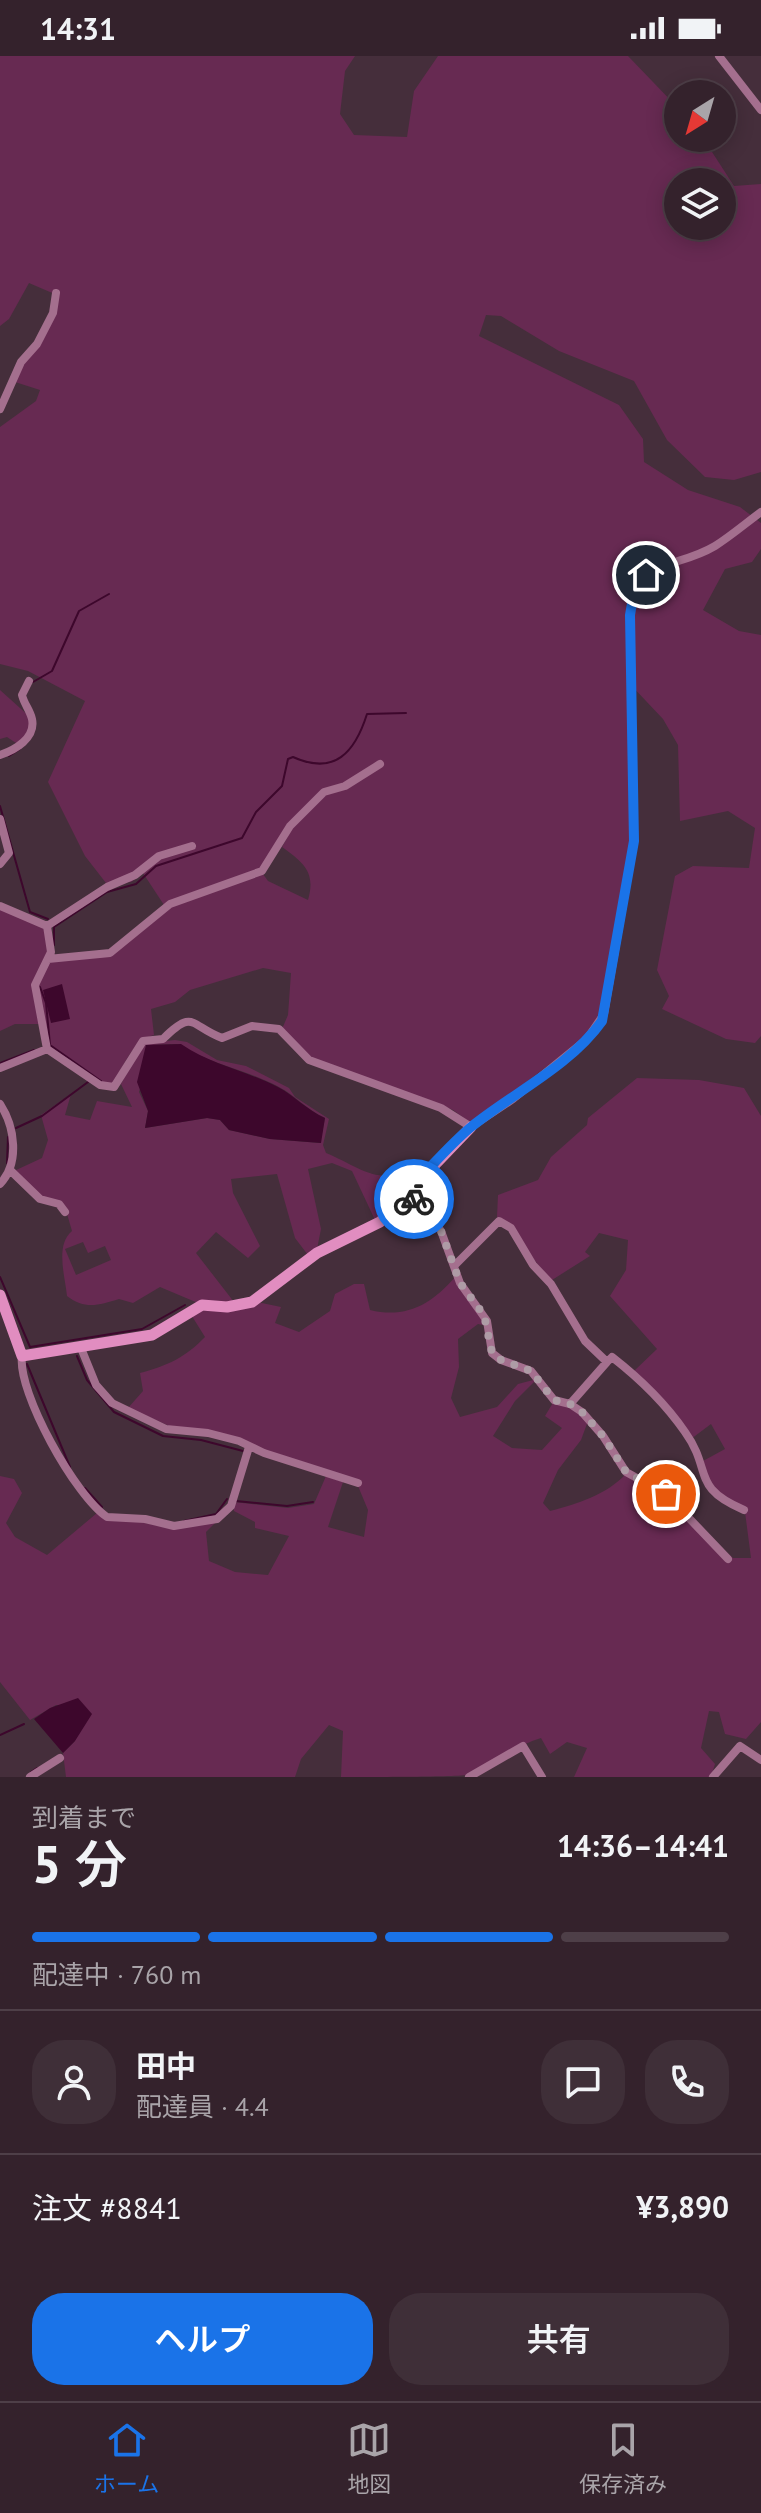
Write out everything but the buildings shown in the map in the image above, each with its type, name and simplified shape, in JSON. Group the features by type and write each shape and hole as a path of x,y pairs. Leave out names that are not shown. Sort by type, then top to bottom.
{"street":[{"path":"719,56 761,110"},
{"path":"0,409 21,362 37,344 53,313 56,293"},
{"path":"22,1356 152,1335 202,1305 227,1307 252,1302 317,1253 380,1222 471,1127 513,1099 587,1039 604,1014 634,841 630,615 634,592 657,567 715,545 761,512"},
{"path":"0,755 19,747 31,729 31,716 22,695 29,681"},
{"path":"48,959 110,953 170,904 262,871 290,826 324,792 345,786 380,764"},
{"path":"0,819 9,853 0,864"},
{"path":"47,926 107,887 135,875 159,856 192,846"},
{"path":"0,906 47,926"},
{"path":"47,926 51,952 35,985 47,1049 100,1085 114,1087 143,1041 163,1039 182,1021 198,1023 222,1038 252,1026 273,1027 309,1060 441,1108 471,1127"},
{"path":"0,1068 47,1049"},
{"path":"0,1104 12,1124 11,1171 0,1184"},
{"path":"11,1171 40,1199 59,1204 65,1212"},
{"path":"405,1193 424,1207 438,1225 460,1283 487,1321 492,1353 501,1360 531,1371 554,1400 570,1404 597,1428 626,1472 666,1494 728,1559"},
{"path":"454,1266 499,1221 503,1222 533,1265 551,1284 585,1341 607,1362"},
{"path":"0,1295 22,1356 21,1368 28,1389 69,1475 107,1517 145,1519 174,1526 217,1519 231,1506 249,1447"},
{"path":"81,1348 96,1385 112,1403 166,1429 208,1433 358,1483"},
{"path":"570,1404 612,1357 636,1376 686,1433 702,1459 702,1477 707,1488 722,1500 744,1510"},
{"path":"469,1777 523,1746 542,1777"},
{"path":"713,1777 740,1746 761,1760"},
{"path":"30,1777 60,1758"}],"shaded area":[{"path":"0,56 355,56 345,71 340,114 354,135 407,137 414,91 438,56 628,56 664,93 664,152 712,152 722,168 664,168 664,240 736,240 736,186 761,184 761,472 734,480 705,477 667,440 634,381 559,351 501,316 486,315 479,336 619,405 643,439 644,462 688,490 740,507 761,523 761,549 752,562 725,569 703,610 739,631 761,635 761,1036 755,1043 726,1039 662,1009 669,996 657,970 675,876 693,866 749,868 755,828 728,811 680,821 678,745 663,719 629,683 632,843 603,1011 589,1034 472,1124 453,1110 429,1100 309,1058 282,1029 288,1015 291,973 263,968 190,990 175,1002 151,1009 154,1035 134,1049 112,1086 99,1082 49,1047 36,985 50,961 106,956 164,905 143,873 131,882 106,883 85,856 48,782 85,701 28,671 0,664 0,427 36,401 40,390 15,382 21,364 36,349 57,295 29,283 9,319 0,326","holes":["293,827 282,847 296,858 309,875 308,900 268,881 260,870"]},
{"path":"0,690 30,717 30,728 19,745 7,737 0,739"},
{"path":"0,908 44,925 49,955 36,974 42,1024 15,1024 0,1031"},
{"path":"62,984 70,1019 51,1023 43,990"},
{"path":"175,1040 187,1042 217,1060 246,1066 289,1088 295,1097 329,1119 323,1145 326,1153 370,1173 398,1175 410,1187 375,1220 352,1171 332,1163 308,1169 321,1229 317,1249 308,1255 295,1238 277,1174 231,1179 233,1193 260,1246 248,1258 216,1232 196,1253 234,1302 198,1303 160,1287 133,1303 119,1299 92,1305 74,1300 67,1296 62,1261 64,1244 72,1231 65,1207 43,1198 14,1171 42,1158 48,1140 41,1115 71,1094 65,1115 90,1120 97,1101 132,1107 121,1084 142,1044","holes":["176,1044 279,1087 325,1118 320,1143 270,1139 229,1130 220,1120 207,1118 145,1128 148,1111 139,1092 153,1045","83,1242 88,1253 105,1246 111,1260 76,1275 65,1249"]},
{"path":"181,1044 278,1087 325,1118 321,1143 270,1139 229,1130 220,1120 207,1118 145,1128 148,1111 137,1082 146,1045"},
{"path":"637,1078 699,1080 744,1088 761,1116 761,1722 746,1739 725,1734 719,1712 709,1711 701,1748 715,1764 711,1777 574,1777 587,1748 567,1742 550,1754 541,1738 468,1775 341,1777 343,1731 329,1725 301,1759 295,1777 66,1777 63,1753 75,1741 64,1705 56,1705 30,1720 0,1682 0,1476 14,1479 22,1493 6,1523 15,1537 47,1555 97,1513 164,1527 218,1520 206,1532 209,1561 235,1572 268,1575 289,1536 255,1528 255,1522 234,1511 234,1502 288,1508 314,1504 326,1476 343,1482 328,1527 364,1537 368,1510 358,1486 262,1450 174,1428 128,1408 143,1391 140,1373 176,1360 205,1337 190,1313 257,1302 281,1307 275,1323 299,1332 330,1311 335,1294 354,1284 364,1284 370,1310 395,1312 407,1311 427,1302 455,1277 487,1326 478,1324 458,1339 459,1367 451,1398 460,1417 497,1407 518,1384 537,1379 515,1401 493,1436 512,1448 542,1450 562,1428 545,1416 554,1401 567,1405 588,1421 581,1440 558,1470 543,1503 550,1511 600,1493 626,1474 657,1491 733,1558 751,1558 745,1512 709,1487 703,1461 725,1449 711,1424 691,1439 634,1371 657,1349 610,1296 626,1270 628,1240 599,1233 585,1252 590,1256 552,1280 497,1217 498,1195 538,1180 551,1157 587,1125 588,1118"},
{"path":"78,1698 92,1714 75,1741 63,1753 34,1719 50,1708"}],"waterway":[{"path":"33,682 52,671 79,611 109,594"},
{"path":"54,945 54,927 107,892 136,884 156,866 242,838 256,812 282,786 288,759 293,757 321,764 332,762 349,749 367,714 406,713"},
{"path":"9,756 20,749"},
{"path":"0,806 30,912 48,919"},
{"path":"40,987 46,1003 50,1045 101,1081"},
{"path":"0,1063 34,1050"},
{"path":"16,1128 42,1116 88,1082"},
{"path":"7,1163 8,1137"},
{"path":"0,1277 30,1347 142,1329 185,1305"},
{"path":"77,1356 87,1380 114,1412 163,1436 201,1440 243,1451"},
{"path":"27,1364 70,1467"},
{"path":"85,1488 102,1507"},
{"path":"184,1521 216,1514 227,1499"},
{"path":"236,1501 287,1506 313,1502"},
{"path":"0,1735 24,1724"},
{"path":"31,1772 37,1768"}],"way so far":[{"path":"414,1199 424,1207 441,1231 460,1283 484,1315 489,1327 492,1353 501,1360 531,1371 554,1400 570,1404 582,1412 603,1436 626,1472 666,1494"}],"route":[{"path":"414,1199 405,1193 471,1127 513,1099 587,1039 602,1021 634,841 630,615 634,592 646,575"}]}
